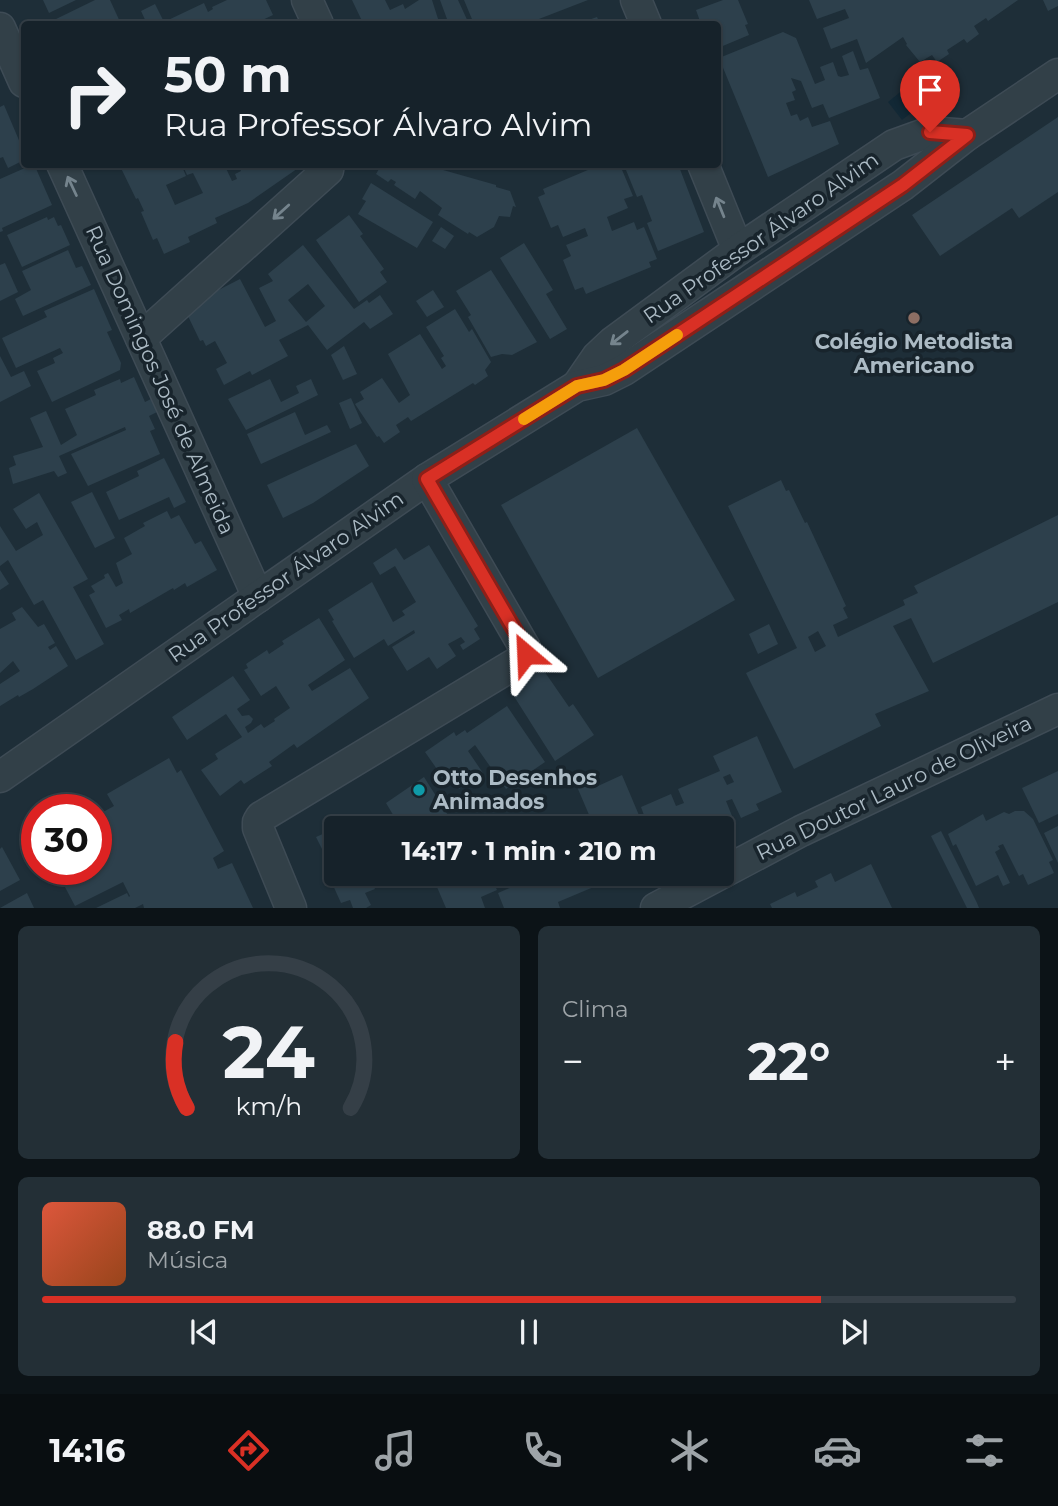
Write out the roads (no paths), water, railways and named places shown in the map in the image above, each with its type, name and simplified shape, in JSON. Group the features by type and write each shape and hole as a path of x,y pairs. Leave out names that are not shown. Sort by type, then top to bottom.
{"street":[{"path":"307,0 317,21"},
{"path":"636,0 645,21"},
{"path":"0,28 21,75"},
{"name":"Rua Professor Álvaro Alvim","path":"0,777 427,479 577,386 604,380 624,370 903,185 967,135 1058,74"},
{"name":"Rua Professor Álvaro Alvim","path":"577,386 597,357 613,342 738,250 894,145 930,132 967,135"},
{"name":"Rua Domingos José de Almeida","path":"64,168 258,597"},
{"path":"141,338 326,168"},
{"path":"705,168 738,250"},
{"path":"291,908 258,828 261,817 523,659 526,654 427,479"},
{"name":"Rua Doutor Lauro de Oliveira","path":"656,908 801,831 1058,709"}],"water":[{"path":"937,62 947,85 902,120 888,102"}],"place":[{"name":"Colégio Metodista Americano","path":"914,318"},
{"name":"Otto Desenhos Animados","path":"419,790"}]}
